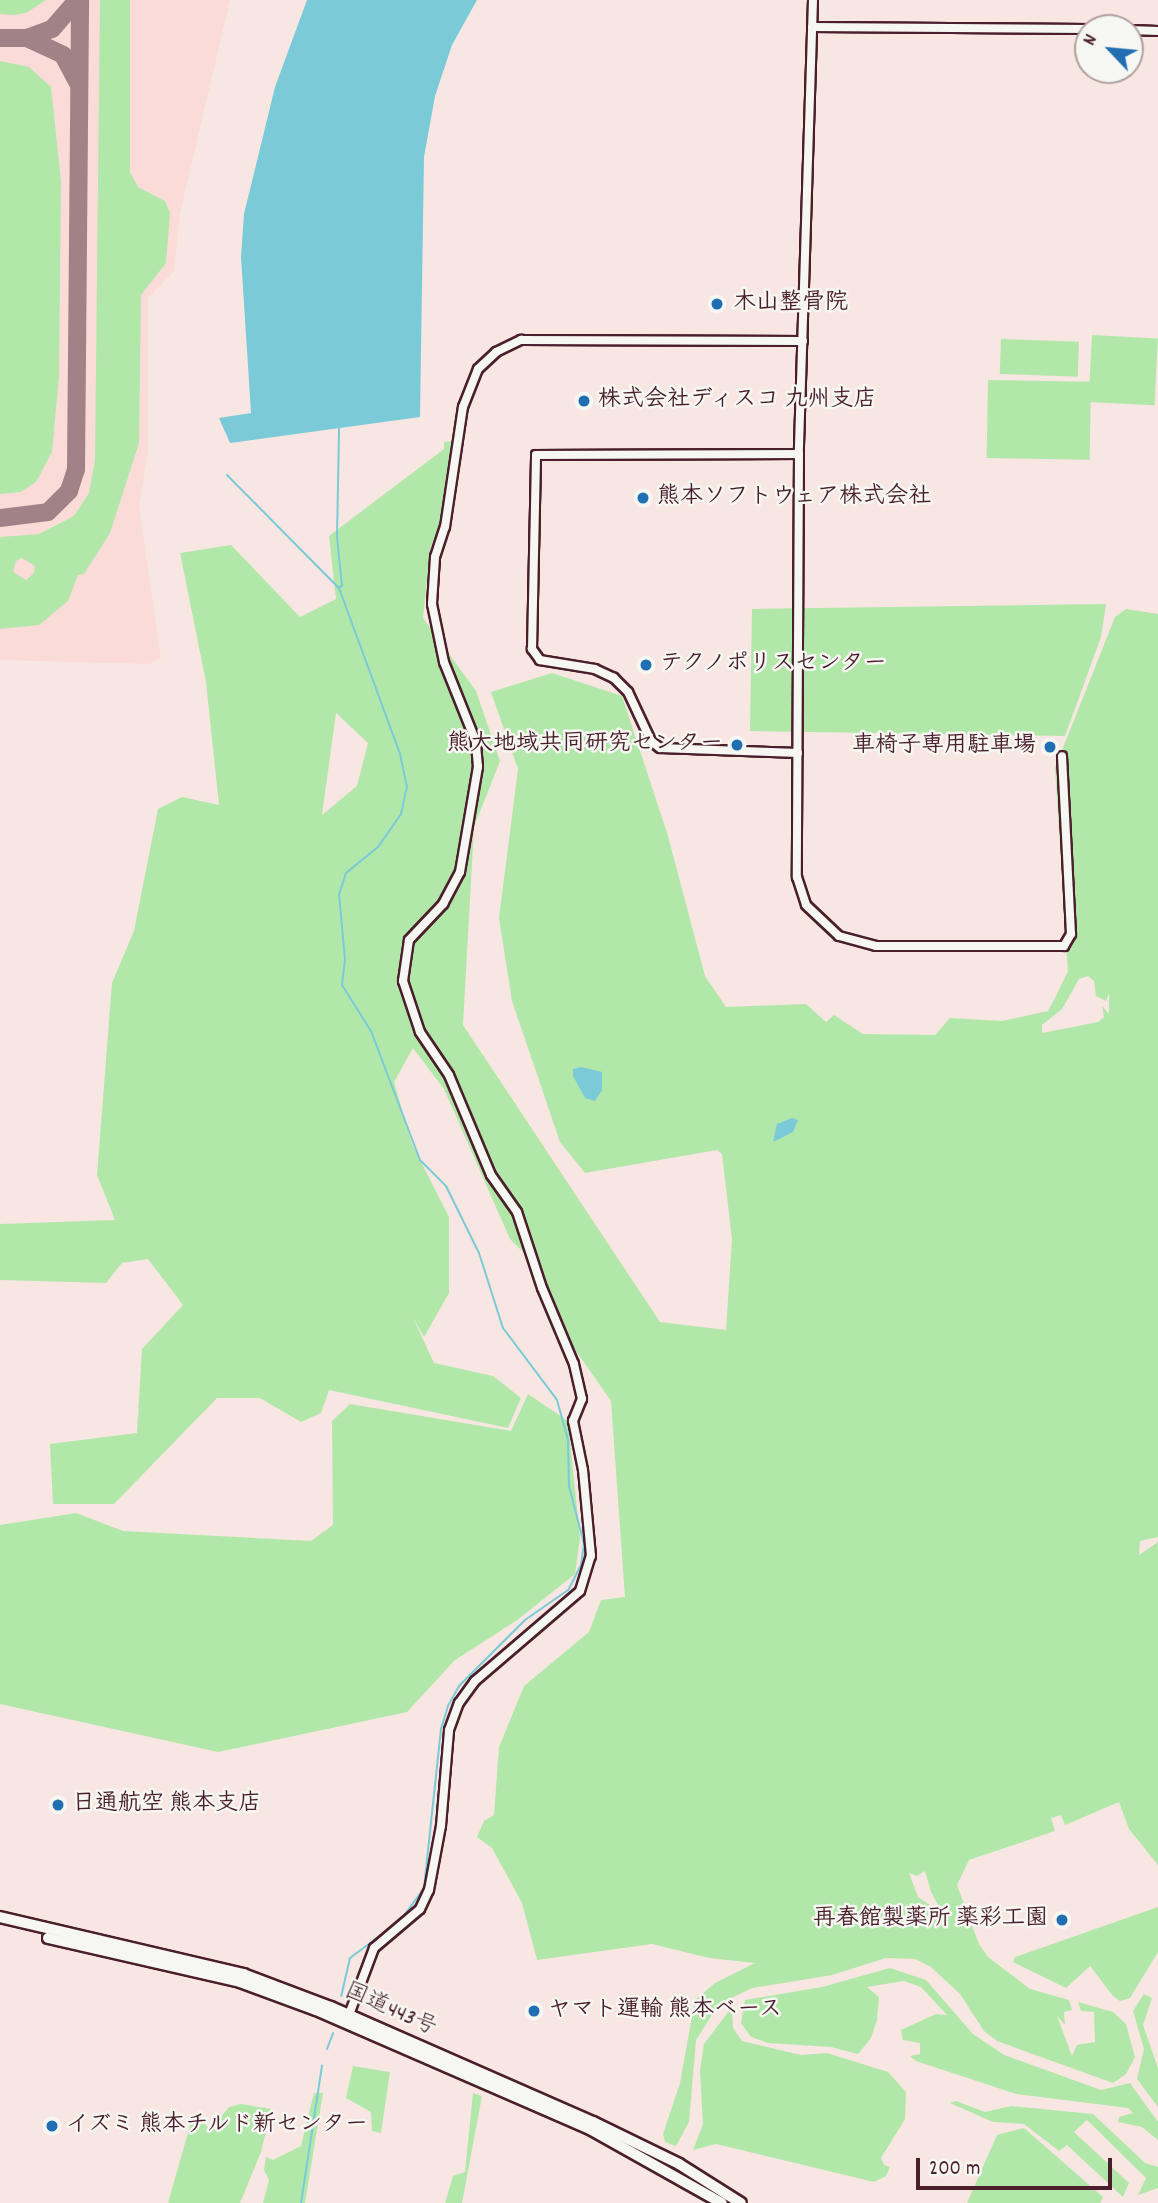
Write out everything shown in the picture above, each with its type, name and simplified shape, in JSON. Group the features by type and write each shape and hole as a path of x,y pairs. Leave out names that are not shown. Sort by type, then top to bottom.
{"highway":[{"name":"国道443号","path":"0,1917 243,1973 590,2130 722,2203"},
{"name":"国道443号","path":"0,1925 240,1982 347,2019 593,2122 679,2164 741,2203"}],"street":[{"path":"813,0 799,454 796,877 806,905 839,936 876,946 1069,944 1062,756"},
{"path":"812,27 1074,29"},
{"path":"347,2019 374,1948 420,1909 429,1890 441,1826 449,1730 459,1703 484,1673 580,1591 591,1556 583,1470 573,1421 582,1399 575,1364 542,1288 517,1212 491,1175 449,1075 419,1032 403,981 409,940 443,904 460,872 478,767 476,742 444,662 432,604 435,558 446,527 463,407 478,369 496,352 521,340 803,341"},
{"path":"798,752 660,748 651,741 628,692 614,678 595,669 540,660 532,649 532,636 536,455 799,454"}],"shaded area":[{"path":"0,0 230,0 180,213 174,271 148,298 148,451 139,507 161,658 149,664 0,660"}],"green space":[{"path":"0,0 46,0 26,13 14,15 0,14"},
{"path":"100,0 130,0 130,172 138,187 165,201 170,213 166,263 141,295 139,443 110,533 84,574 78,575 68,601 39,625 0,629 0,537 39,534 74,516 89,493 95,460","holes":["22,558 35,566 34,573 26,580 13,572 16,561"]},
{"path":"0,61 29,67 51,87 61,181 59,376 52,452 36,482 21,492 0,494"},
{"path":"1092,335 1158,338 1154,405 1088,402"},
{"path":"1001,339 1079,342 1078,377 1000,374"},
{"path":"988,380 1091,382 1090,460 987,458"},
{"path":"456,441 443,517 430,549 423,618 476,691 500,761 474,827 463,1025 660,1322 726,1330 732,1239 722,1154 717,1150 585,1173 560,1142 512,1001 499,918 518,769 491,692 552,673 622,696 668,836 705,976 726,1007 806,1004 826,1022 834,1015 863,1034 935,1035 950,1018 1002,1021 1048,1011 1055,998 1068,971 1055,768 1115,617 1126,609 1158,614 1158,1537 1140,1541 1139,1555 1158,1542 1158,1865 1129,1829 1119,1802 1065,1825 1061,1815 1051,1818 1055,1831 969,1860 957,1885 979,1944 988,1957 1030,1989 1069,2000 1072,2010 1064,2012 1065,2025 1057,2016 1072,2056 1077,2045 1095,2042 1094,2012 1081,2011 1078,2002 1113,2012 1126,2024 1135,2057 1126,2074 1113,2083 997,2041 984,2031 960,1994 931,1967 915,1959 886,1958 832,1975 752,1988 719,2004 696,2040 689,2122 676,2146 665,2142 663,2134 680,2083 695,2000 715,1983 755,1963 709,1958 652,1944 537,1960 522,1903 492,1848 477,1837 484,1821 494,1815 499,1747 524,1686 589,1632 601,1600 625,1597 611,1401 574,1348 541,1270 510,1239 444,1089 413,1048 394,1082 412,1144 449,1217 449,1293 424,1337 413,1318 434,1363 493,1376 521,1398 508,1428 329,1390 321,1413 301,1422 260,1398 217,1398 114,1504 53,1504 50,1444 137,1433 142,1349 183,1305 148,1259 122,1263 106,1283 0,1280 0,1224 115,1220 97,1175 112,983 134,931 158,809 182,797 219,805 206,682 180,553 231,545 300,617 336,599 329,536 444,449 444,442","holes":["336,713 368,743 357,786 322,815","1088,976 1094,981 1096,996 1106,1001 1109,993 1109,1014 1102,1006 1104,1017 1098,1022 1042,1033 1042,1025 1062,1009 1079,979","925,1871 931,1892 943,1914 918,1897 909,1873 917,1876"]},
{"path":"1106,604 1101,637 1065,736 750,731 752,609"},
{"path":"528,1394 568,1421 580,1538 575,1574 516,1621 455,1660 407,1712 218,1752 0,1704 0,1525 76,1513 123,1531 311,1541 333,1525 332,1421 350,1404 511,1431"},
{"path":"1158,1907 1158,1952 1130,1998 1120,2001 1113,1996 1090,1966 1066,1988 1013,1962 1015,1957"},
{"path":"890,1968 926,1980 973,2034 1004,2055 1101,2090 1130,2083 1158,2122 1158,2140 1142,2127 1118,2122 1119,2117 1133,2113 1128,2108 1016,2094 916,2061 910,2056 920,2054 920,2043 903,2040 901,2030 936,2014 947,2015 921,1987 904,1981 867,1987 879,1997 877,2020 871,2038 858,2054 831,2047 768,2043 751,2037 741,2023 745,2000 822,1987"},
{"path":"1144,1994 1152,1998 1143,2025 1158,2068 1158,2107 1137,2079 1144,2049 1133,2011"},
{"path":"732,2007 733,2028 742,2041 801,2055 827,2053 888,2072 906,2092 905,2119 881,2158 884,2165 890,2167 886,2176 874,2182 716,2144 693,2150 703,2124 700,2070 704,2044"},
{"path":"353,2066 390,2072 381,2133 372,2131 371,2112 346,2098"},
{"path":"314,2093 323,2093 305,2203 263,2203 269,2180 264,2170 266,2157 273,2160 301,2146"},
{"path":"473,2093 482,2096 462,2203 445,2203 453,2176 465,2172"},
{"path":"956,2101 985,2112 1011,2106 1093,2114 1145,2163 1158,2167 1158,2188 1138,2195 1146,2178 1087,2120 1074,2132 1129,2183 1123,2197 1067,2145 1059,2151 1024,2124 993,2122 950,2103"},
{"path":"241,2104 271,2109 261,2152 240,2203 168,2203 191,2122 200,2121 211,2129 229,2107"},
{"path":"1024,2128 1103,2197 1100,2203 967,2203 997,2135"}],"water":[{"path":"307,0 477,0 452,45 435,96 424,157 420,417 230,443 219,418 251,413 241,257 244,214 275,87"},
{"path":"581,1067 602,1072 602,1090 595,1101 585,1098 573,1076 573,1069"},
{"path":"792,1118 798,1120 793,1132 773,1142 777,1124"}],"waterway":[{"path":"338,588 342,586 337,537 339,428"},
{"path":"227,475 339,588 400,754 407,786 401,814 378,847 346,873 339,894 345,960 342,985 371,1031 420,1160 446,1186 479,1253 503,1328 557,1400 568,1440 569,1486 584,1544 581,1565 568,1590 525,1620 459,1686 448,1706 441,1729 424,1888 401,1920 350,1958 341,1996"},
{"path":"327,2049 333,2033"},
{"path":"301,2203 322,2066"}],"taxiway":[{"path":"0,38 27,38 52,29 77,0"},
{"path":"0,518 48,512 69,491 76,470 80,0"},
{"path":"27,38 63,55 77,81"}],"place":[{"name":"木山整骨院","path":"717,304"},
{"name":"株式会社ディスコ 九州支店","path":"584,401"},
{"name":"熊本ソフトウェア株式会社","path":"643,498"},
{"name":"テクノポリスセンター","path":"646,665"},
{"name":"熊大地域共同研究センター","path":"737,745"},
{"name":"車椅子専用駐車場","path":"1050,747"},
{"name":"日通航空 熊本支店","path":"58,1805"},
{"name":"再春館製薬所 薬彩工園","path":"1062,1920"},
{"name":"ヤマト運輸 熊本ベース","path":"534,2011"},
{"name":"イズミ 熊本チルド新センター","path":"52,2126"}]}
